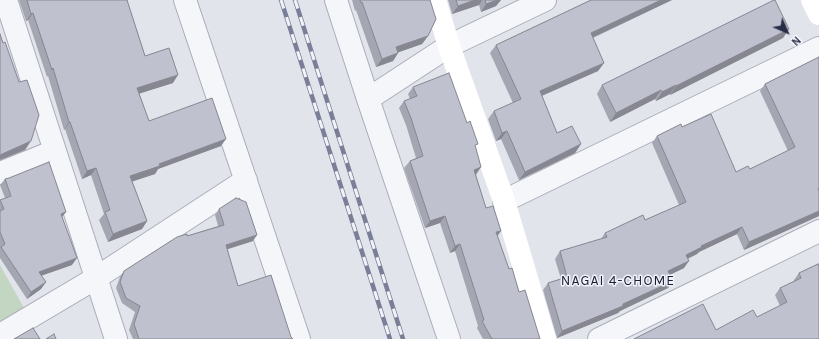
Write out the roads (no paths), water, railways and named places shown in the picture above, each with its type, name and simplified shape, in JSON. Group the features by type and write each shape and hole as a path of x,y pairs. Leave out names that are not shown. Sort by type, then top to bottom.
{"street":[{"path":"6,0 116,339"},
{"path":"185,0 299,339"},
{"path":"336,0 449,339"},
{"path":"435,0 449,46 504,201 545,339"},
{"path":"368,99 449,46 545,0"},
{"path":"812,0 819,14"},
{"path":"504,201 819,48"},
{"path":"0,173 55,151"},
{"path":"0,335 96,278 246,180"},
{"path":"599,339 819,231"}],"railway":[{"path":"281,0 390,339"},
{"path":"295,0 403,339"}],"district":[{"name":"NAGAI 4-CHOME","path":"618,281"}]}
